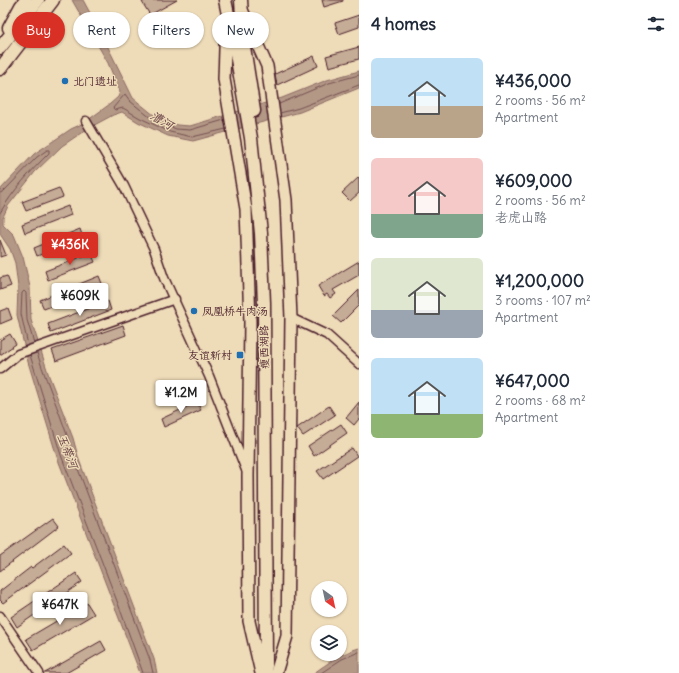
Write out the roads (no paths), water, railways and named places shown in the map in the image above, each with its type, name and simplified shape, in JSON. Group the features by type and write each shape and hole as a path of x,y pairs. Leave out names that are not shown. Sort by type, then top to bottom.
{"main road":[{"path":"0,48 38,0"},
{"path":"0,69 53,0"},
{"name":"瘦西湖路","path":"225,0 227,12"},
{"path":"0,43 21,2"},
{"name":"瘦西湖路","path":"242,5 248,100"},
{"name":"瘦西湖路","path":"235,48 248,100 267,216 270,299 272,667 275,673"},
{"name":"瘦西湖路","path":"254,137 261,233 264,303 266,496 265,673"}],"street":[{"path":"242,5 267,66 286,200 291,318 287,636 275,673"},
{"path":"225,48 224,79 246,209 250,322 248,476 249,621 261,673"},
{"path":"86,121 124,186 154,249 164,278 175,299 209,376 248,476"},
{"path":"0,369 18,354 175,299"},
{"path":"291,318 327,335 359,364"},
{"path":"0,616 39,673"}],"water":[{"path":"72,0 83,0 89,12 79,12"},
{"path":"99,48 108,48 133,98 155,116 177,125 190,126 282,98 327,80 359,71 359,88 300,112 193,141 168,136 138,122 122,112 113,115 87,129 62,146 35,172 8,206 3,217 3,224 14,235 23,257 30,287 31,320 49,376 154,659 157,673 140,673 57,457 28,362 17,315 18,287 15,263 10,249 0,234 0,190 34,154 71,129 84,123 118,97 120,92 108,63"},
{"path":"359,648 359,673 314,673 332,661 347,661 347,652"}],"place":[{"name":"北门遗址","path":"65,81"},
{"name":"凤凰桥牛肉汤","path":"194,311"},
{"name":"友谊新村","path":"240,355"}],"water label":[{"name":"漕河","path":"162,120"},
{"name":"玉带河","path":"68,451"}]}
